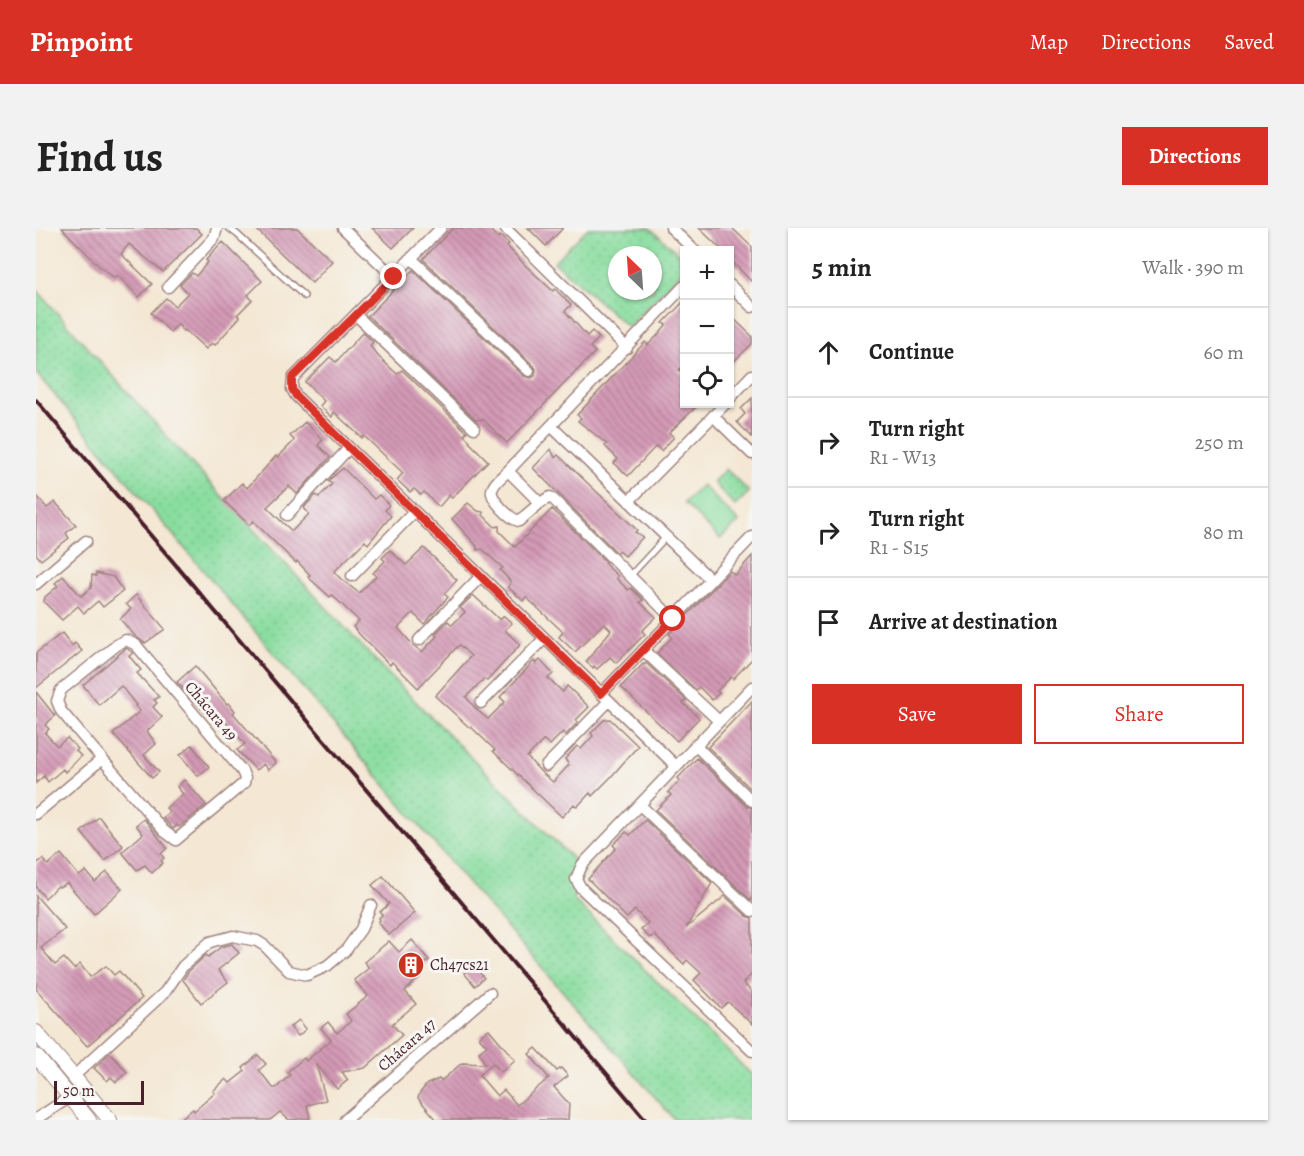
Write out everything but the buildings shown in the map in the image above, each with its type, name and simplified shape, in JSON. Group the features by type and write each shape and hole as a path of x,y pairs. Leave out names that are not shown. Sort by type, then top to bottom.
{"main road":[{"path":"36,1032 110,1120"},
{"path":"36,1056 89,1120 101,1108"},
{"path":"70,1097 86,1090"}],"street":[{"path":"168,287 214,238 217,228"},
{"path":"343,228 394,277"},
{"path":"505,228 627,348"},
{"path":"671,228 690,246"},
{"path":"434,230 394,277 292,378 292,389 296,396 480,577 676,766"},
{"path":"411,258 529,371"},
{"path":"673,619 550,497 540,503 523,520 515,521 492,494 494,486 680,290"},
{"path":"734,290 752,307"},
{"path":"356,315 474,428"},
{"path":"734,393 752,375"},
{"path":"629,501 721,408"},
{"path":"713,416 752,454"},
{"path":"551,426 711,580"},
{"path":"287,515 349,448"},
{"path":"508,471 540,503"},
{"path":"352,576 414,512"},
{"path":"546,766 643,650 752,537"},
{"path":"36,584 86,541"},
{"path":"419,640 480,577"},
{"path":"481,703 544,639"},
{"name":"Chácara 49","path":"126,640 136,645 242,771 245,778 244,783 176,840 169,836 102,759 61,711 57,701 61,690 126,640"},
{"path":"643,650 718,721"},
{"path":"752,687 579,869 577,883 752,1051"},
{"path":"695,745 752,801"},
{"path":"36,814 102,759"},
{"path":"640,805 752,911"},
{"path":"74,1076 165,992 183,966 210,942 233,936 257,941 265,946 289,971 307,975 327,966 346,950 361,929 371,906"},
{"name":"Chácara 47","path":"345,1120 490,993"},
{"path":"36,1119 70,1097"}],"lane":[{"path":"228,228 304,296"},
{"path":"630,576 666,537"}],"green space":[{"path":"588,228 650,228 680,254 680,273 662,292 662,246 608,246 608,300 654,300 628,327 554,262"},
{"path":"36,289 169,439 391,677 584,870 573,899 752,1075 752,1120 675,1120 461,875 36,373"},
{"path":"726,469 749,492 735,506 713,482"},
{"path":"702,485 739,522 720,539 684,503"}],"railway":[{"path":"36,400 646,1120"}],"place":[{"name":"Ch47cs21","path":"411,965"}],"route":[{"path":"394,277 292,378 292,389 296,396 601,694 673,619"}]}
